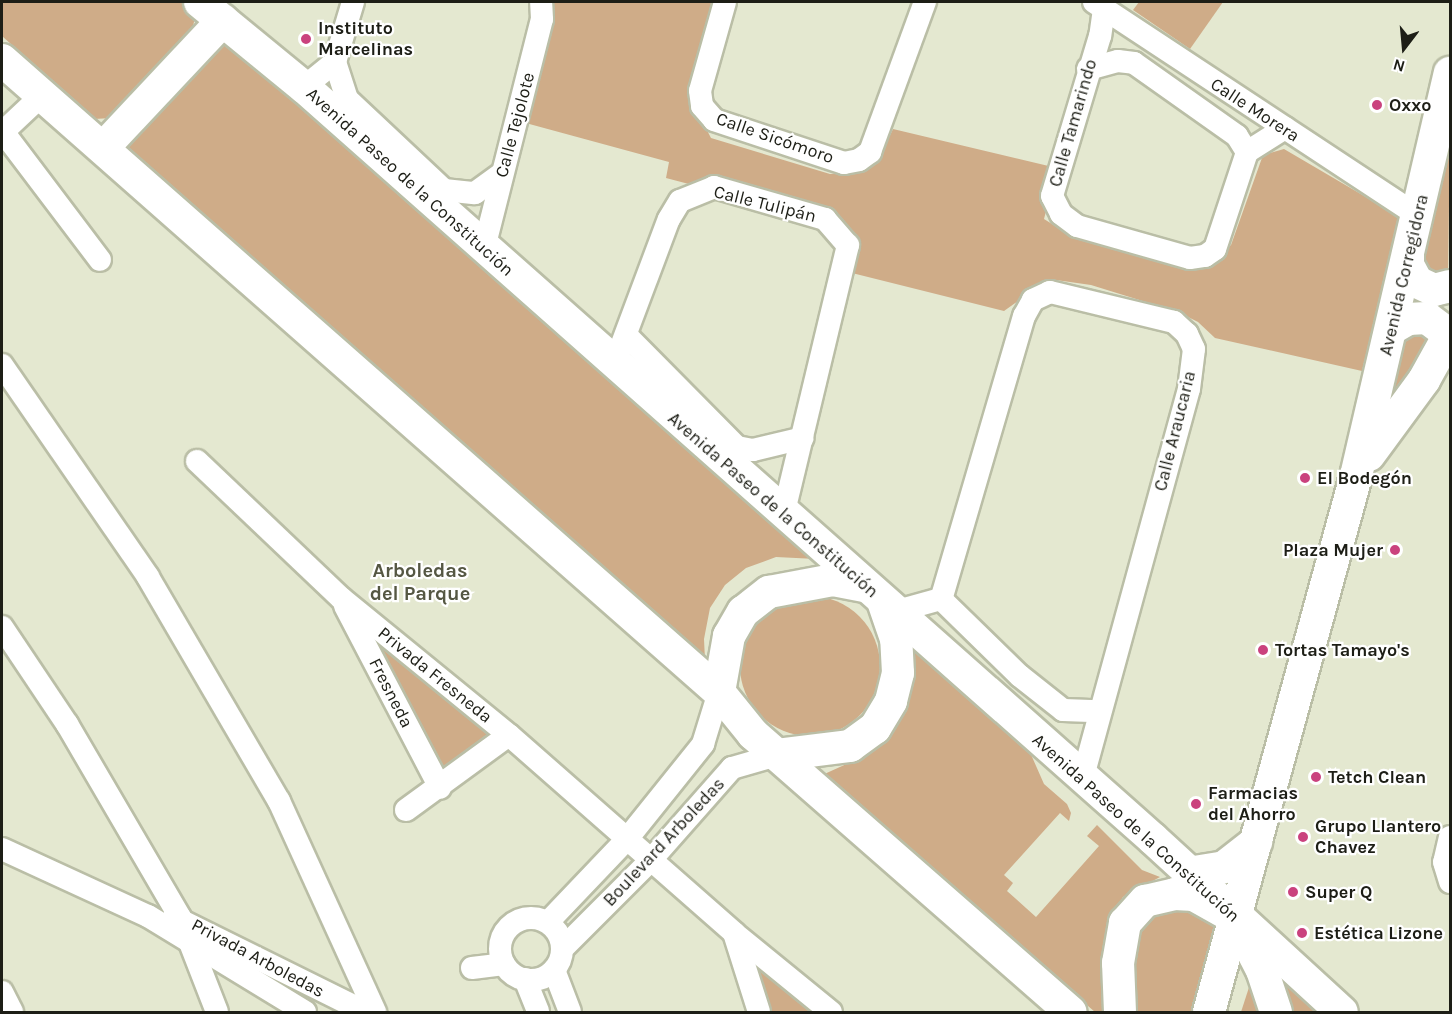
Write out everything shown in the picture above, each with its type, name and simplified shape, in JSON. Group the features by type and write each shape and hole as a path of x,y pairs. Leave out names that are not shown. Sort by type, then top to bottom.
{"street":[{"path":"304,87 335,62 353,2"},
{"name":"Calle Tejolote","path":"484,248 542,19 541,2"},
{"name":"Calle Sicómoro","path":"725,2 700,91 702,106 714,120 844,163 860,160 870,152 925,2"},
{"name":"Calle Tamarindo","path":"1099,5 1088,69 1052,196 1061,214 1077,226 1190,258 1205,256 1215,249 1247,152"},
{"name":"Calle Morera","path":"1099,5 1418,216"},
{"path":"103,148 212,11"},
{"name":"Avenida Paseo de la Constitución","path":"212,11 304,87 1342,1012"},
{"path":"2,60 40,97 103,148 719,692 753,734 1070,1012"},
{"name":"Calle Morera","path":"1088,69 1118,61 1134,63 1237,136 1247,152"},
{"path":"335,62 347,99 444,190 475,193 501,174"},
{"name":"Avenida Corregidora","path":"1209,1012 1356,476 1450,73"},
{"path":"40,97 6,129 7,137 100,260"},
{"path":"1247,152 1284,128"},
{"name":"Calle Tulipán","path":"614,365 669,219 680,201 694,192 714,187 825,219 848,245 783,515"},
{"path":"1408,255 1408,265 1417,282 1434,290 1450,286"},
{"name":"Calle Araucaria","path":"941,599 1024,316 1033,300 1050,292 1174,322 1187,334 1194,349 1189,389 1098,711 1082,780"},
{"path":"1391,329 1408,319 1427,318 1449,336"},
{"path":"626,335 737,447 753,450 803,438"},
{"name":"Avenida Corregidora","path":"1356,476 1388,425 1424,380 1449,336"},
{"path":"1383,361 1392,373 1408,380 1424,380"},
{"path":"2,365 148,577 279,801 375,1012"},
{"name":"Privada Fresneda","path":"197,461 341,598 509,735 650,861 831,1012"},
{"path":"719,692 729,636 743,612 769,592 833,580 881,600 941,599 959,620 1020,676 1063,710 1098,711"},
{"name":"Fresneda","path":"341,598 440,788"},
{"path":"777,755 850,746 875,728 891,701 898,673 896,639 881,600"},
{"path":"2,627 67,724 180,917 187,940 217,1012"},
{"name":"Boulevard Arboledas","path":"548,922 627,839 703,744 719,692"},
{"path":"406,810 440,788 509,735"},
{"name":"Boulevard Arboledas","path":"562,948 650,861 732,768 777,755"},
{"path":"1450,837 1444,862 1450,882"},
{"path":"1188,873 1224,867 1256,842"},
{"name":"Privada Arboledas","path":"2,849 148,916 305,1012"},
{"path":"1120,1012 1120,944 1125,924 1137,907 1166,894 1194,895 1235,918 1262,970 1276,1012"},
{"name":"Privada Arboledas","path":"148,916 180,917 245,955 365,1012"},
{"path":"525,979 541,978 554,970 562,948 558,933 548,922 524,919 504,932 499,948 504,964 525,979 538,1012"},
{"path":"734,933 759,1012"},
{"path":"472,968 504,964"},
{"path":"554,970 570,1012"},
{"path":"2,992 12,1012"}],"shaded area":[{"path":"2,2 182,2 196,13 192,31 112,118 94,119 2,36"},
{"path":"547,2 717,2 698,113 711,138 830,174 855,172 880,156 893,129 1057,168 1044,219 1068,234 1166,261 1208,265 1231,245 1263,155 1284,149 1400,217 1362,371 1215,338 1198,322 1178,312 1091,285 1049,279 1004,311 852,273 829,221 666,178 669,162 522,122"},
{"path":"1139,2 1223,2 1190,49 1133,10"},
{"path":"223,32 816,559 776,557 746,568 725,585 710,608 704,639 705,660 122,145"},
{"path":"1450,135 1448,276 1436,282 1420,264"},
{"path":"1404,334 1437,334 1369,448"},
{"path":"810,596 837,601 859,617 875,639 880,666 875,693 859,715 837,731 810,736 783,731 761,715 745,693 740,666 745,639 761,617 783,601"},
{"path":"364,620 496,734 443,775"},
{"path":"912,641 1029,750 1044,784 1067,804 1071,813 1069,821 1060,813 1004,875 1013,883 1007,891 1036,917 1099,846 1087,836 1097,825 1142,870 1160,877 1123,897 1114,912 1111,1012 1095,1012 820,776 862,757 907,708"},
{"path":"1193,904 1224,921 1199,1012 1132,1012 1134,929 1160,907"},
{"path":"740,946 814,1012 762,1012"},
{"path":"1253,975 1265,1012 1241,1012"},
{"path":"1280,976 1324,1012 1286,1012"}],"place":[{"name":"Instituto Marcelinas","path":"306,39"},
{"name":"Oxxo","path":"1377,105"},
{"name":"El Bodegón","path":"1305,478"},
{"name":"Plaza Mujer","path":"1395,550"},
{"name":"Tortas Tamayo's","path":"1263,650"},
{"name":"Tetch Clean","path":"1316,777"},
{"name":"Farmacias del Ahorro","path":"1196,804"},
{"name":"Grupo Llantero Chavez","path":"1303,837"},
{"name":"Super Q","path":"1293,892"},
{"name":"Estética Lizone","path":"1302,933"}],"district":[{"name":"Arboledas del Parque","path":"420,582"}]}
